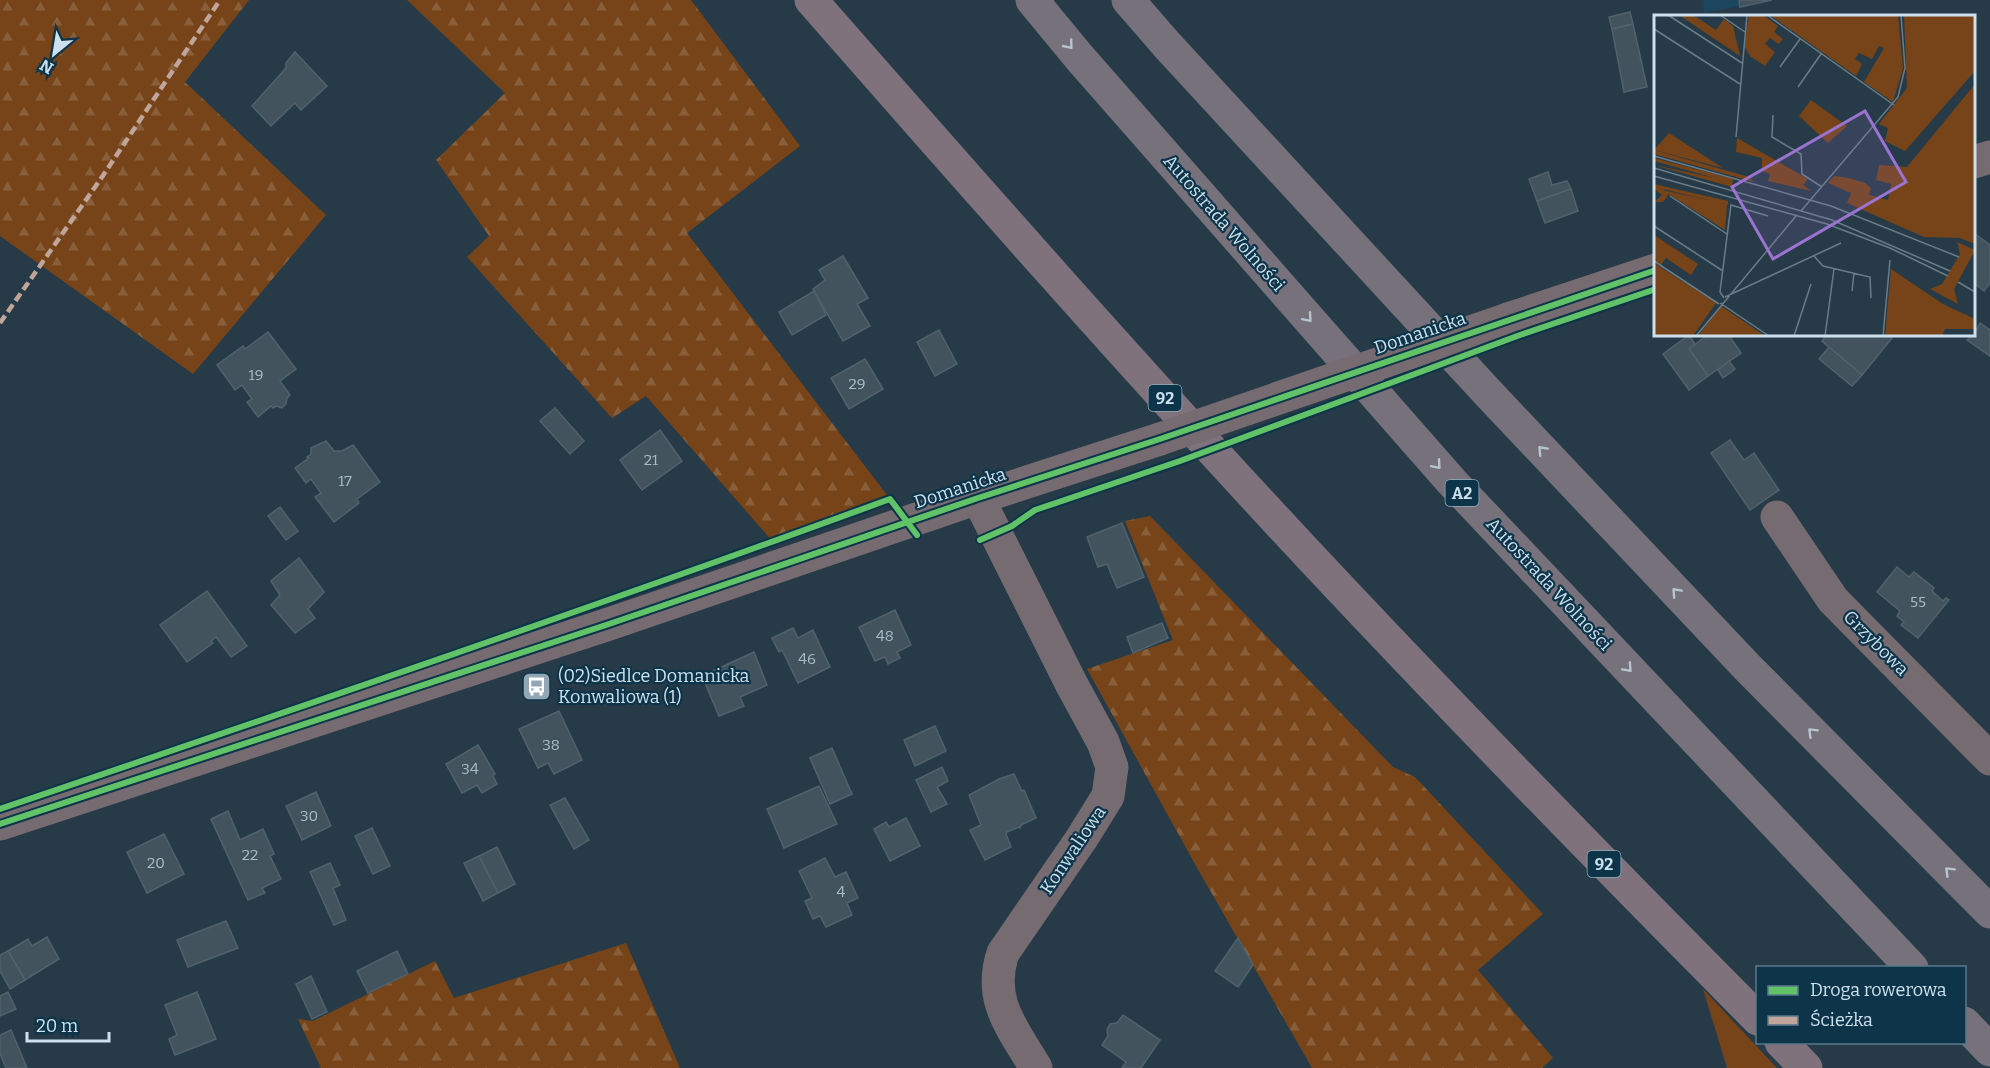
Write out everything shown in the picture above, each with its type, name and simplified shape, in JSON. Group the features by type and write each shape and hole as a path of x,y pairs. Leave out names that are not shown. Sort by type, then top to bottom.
{"highway":[{"name":"Autostrada Wolności","path":"1032,0 1079,57 1452,482 1910,966"},
{"path":"1128,0 1489,394 1747,667 1990,912"},
{"path":"1966,1024 1990,1050"}],"main road":[{"name":"92","path":"811,0 1004,221 1305,551 1598,857 1756,1017"},
{"path":"1782,1044 1806,1068"}],"street":[{"path":"1975,162 1990,157"},
{"name":"Domanicka","path":"0,824 609,624 1654,271"},
{"name":"Konwaliowa","path":"978,498 1103,742 1112,768 1108,796 1003,953 998,967 997,986 1000,1001 1036,1068"},
{"name":"Grzybowa","path":"1777,516 1833,600 1990,759"}],"shaded area":[{"path":"1702,0 1772,0 1704,13"}],"green space":[{"path":"0,0 249,0 185,82 326,215 193,374 0,236"},
{"path":"407,0 691,0 800,146 687,233 890,499 773,542 646,396 612,418 467,257 489,236 436,160 505,93"},
{"path":"1150,516 1393,767 1415,777 1543,914 1478,970 1553,1058 1542,1068 1312,1068 1196,866 1087,669 1173,640 1125,521"},
{"path":"626,943 680,1068 321,1068 298,1019 313,1021 435,961 454,998"},
{"path":"1703,989 1777,1068 1727,1068"}],"building":[{"path":"1739,0 1772,0 1740,7"},
{"path":"1630,12 1633,24 1612,29 1609,17"},
{"path":"1633,24 1647,87 1624,92 1612,29"},
{"path":"295,52 327,86 301,110 295,103 271,126 252,106 286,68 286,63"},
{"path":"1548,172 1552,185 1567,181 1571,189 1537,201 1529,179"},
{"path":"1571,189 1578,211 1545,223 1537,201"},
{"path":"1975,234 1990,245 1990,283 1984,291 1975,284"},
{"path":"843,256 868,298 857,304 870,326 843,341 813,289 825,280 819,270"},
{"path":"814,291 826,315 792,335 779,312"},
{"path":"1980,323 1990,330 1990,356 1967,340 1975,336"},
{"path":"939,330 957,364 935,376 917,342"},
{"path":"268,332 296,369 280,381 290,395 286,404 282,408 271,406 258,417 247,402 252,399 242,385 235,390 217,365 243,346 245,349"},
{"path":"1690,336 1695,344 1689,349 1708,376 1689,390 1663,354"},
{"path":"1706,336 1729,336 1741,353 1708,376 1689,349"},
{"path":"1826,336 1890,336 1892,338 1862,375 1822,341"},
{"path":"1829,347 1862,375 1852,386 1819,359"},
{"path":"865,359 883,389 849,409 831,378"},
{"path":"1729,361 1735,369 1723,378 1718,370"},
{"path":"555,408 584,441 570,454 540,421"},
{"path":"660,430 682,461 642,490 620,460"},
{"path":"1730,440 1744,460 1754,453 1779,490 1750,510 1711,453"},
{"path":"326,441 334,451 342,451 353,445 380,482 357,499 359,503 334,522 315,497 321,493 311,479 306,483 295,468 309,458 307,457 311,454 311,448"},
{"path":"280,507 298,531 286,540 268,516"},
{"path":"1122,523 1144,577 1117,588 1107,564 1098,567 1087,537"},
{"path":"299,558 324,592 308,609 315,618 295,633 271,605 280,595 271,581"},
{"path":"1897,567 1909,577 1914,572 1934,588 1932,591 1943,601 1946,598 1949,600 1918,638 1901,625 1904,622 1897,616 1900,611 1877,592"},
{"path":"207,591 247,646 231,657 216,637 211,641 213,643 187,662 160,625"},
{"path":"895,610 911,645 897,652 900,658 888,664 885,657 875,661 859,627"},
{"path":"1162,623 1168,638 1133,653 1127,637"},
{"path":"793,628 798,638 813,630 830,667 798,683 782,650 779,652 772,638"},
{"path":"754,652 767,685 740,697 744,706 719,716 702,676"},
{"path":"559,711 582,760 554,774 548,763 538,768 519,729"},
{"path":"935,726 946,751 915,766 904,740"},
{"path":"478,745 495,774 493,776 497,784 482,793 477,785 462,793 446,764"},
{"path":"832,748 852,794 830,804 810,758"},
{"path":"942,767 948,781 937,787 947,804 931,812 916,780"},
{"path":"1014,774 1036,818 1021,825 1020,828 1007,832 1011,847 985,860 970,830 981,825 969,795 999,779"},
{"path":"819,786 837,824 784,848 767,809"},
{"path":"316,792 331,826 302,840 286,806"},
{"path":"565,798 589,840 574,849 550,805"},
{"path":"228,811 240,840 263,829 274,854 270,856 281,879 262,888 265,893 248,900 211,819"},
{"path":"906,818 920,846 890,861 874,829 886,822 889,827"},
{"path":"372,828 390,866 373,874 355,836"},
{"path":"164,834 184,874 147,893 127,852"},
{"path":"497,847 515,884 498,893 479,856"},
{"path":"479,856 498,893 483,901 464,863"},
{"path":"825,858 835,877 846,872 858,898 847,903 852,915 826,927 820,916 813,919 805,901 812,898 799,871"},
{"path":"330,863 340,885 333,888 346,920 334,925 310,872"},
{"path":"226,921 238,948 188,967 177,940"},
{"path":"47,937 59,959 25,980 8,951 28,939 32,946"},
{"path":"1238,938 1253,965 1238,987 1215,971"},
{"path":"8,951 25,980 10,989 0,971 0,955"},
{"path":"397,951 408,974 368,993 357,971"},
{"path":"311,976 327,1012 312,1019 296,984"},
{"path":"8,992 16,1009 0,1016 0,996"},
{"path":"197,992 216,1039 175,1055 169,1039 177,1035 165,1005"},
{"path":"1123,1015 1160,1040 1141,1068 1122,1068 1126,1062 1102,1045 1108,1036 1107,1030 1110,1024 1117,1023"},
{"path":"11,1030 27,1068 6,1068 0,1054 0,1035"}],"marked path":[{"path":"0,323 102,177 220,0"}],"cycle path":[{"path":"0,824 609,624 1654,271"},
{"path":"980,540 1012,526 1035,510 1180,461 1520,335 1654,290"},
{"path":"0,809 557,618 890,499 917,535"}],"place":[{"name":"(02)Siedlce Domanicka Konwaliowa (1)","path":"537,686"}]}
